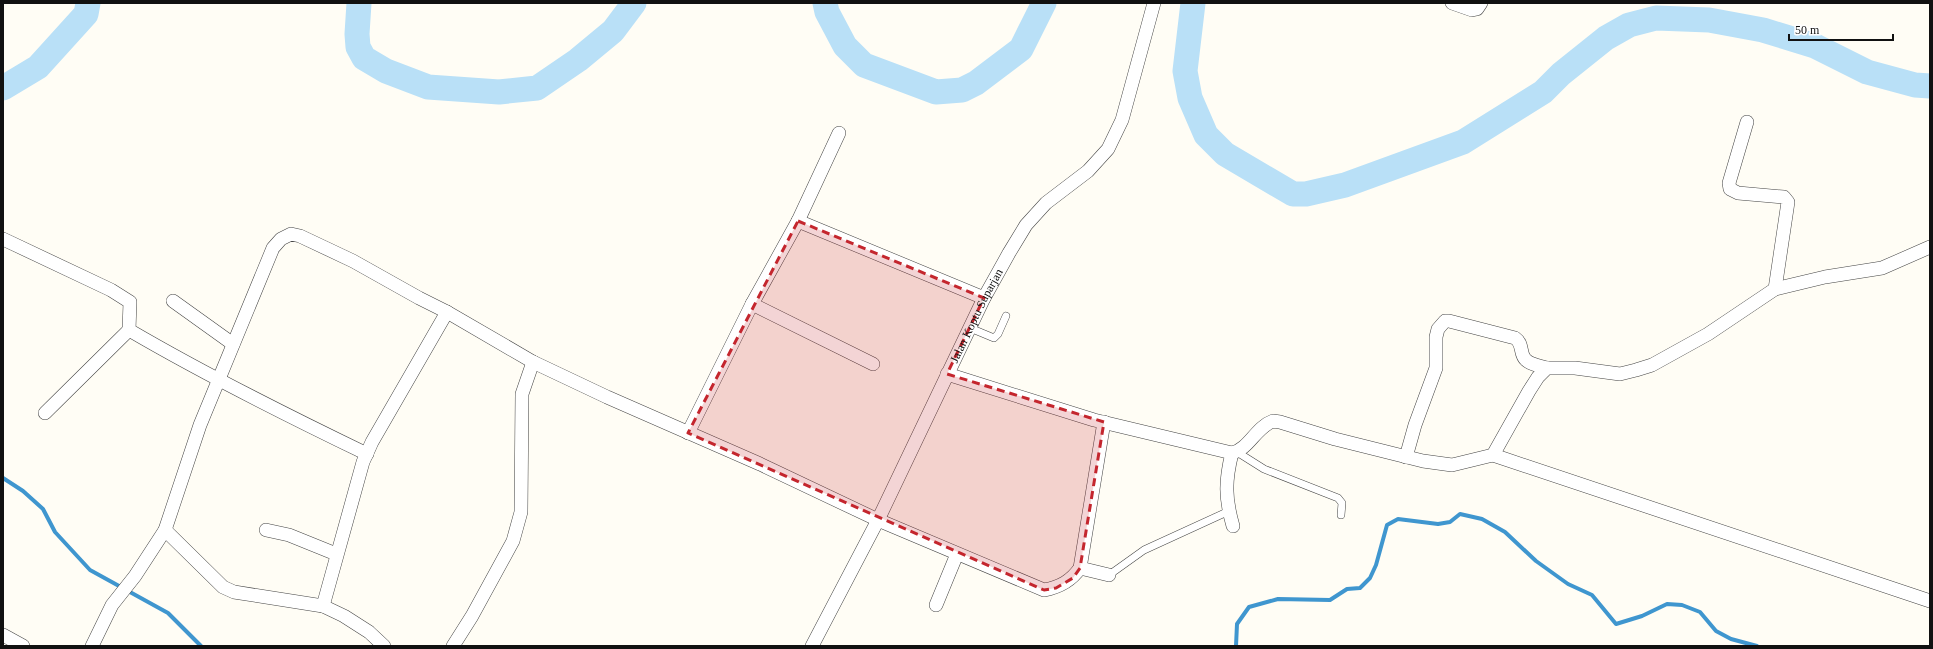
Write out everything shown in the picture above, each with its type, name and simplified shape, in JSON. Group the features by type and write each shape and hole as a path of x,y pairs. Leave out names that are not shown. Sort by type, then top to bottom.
{"street":[{"name":"Jalan Koptu Suparjan","path":"812,646 878,520 984,298 1026,225 1046,203 1088,171 1108,149 1122,120 1154,3"},
{"path":"1452,3 1472,10 1477,9 1481,3"},
{"path":"1747,122 1729,183 1730,188 1738,193 1784,197 1788,202 1775,289"},
{"path":"688,433 752,304 798,220 839,133"},
{"path":"798,220 984,298"},
{"path":"92,646 112,605 135,576 165,530 200,425 273,248 281,239 291,234 300,236 354,261 447,312 532,362 760,464 878,520 1044,590 1056,588 1073,578 1080,568 1104,422"},
{"path":"3,239 111,290 130,302 129,330 45,413"},
{"path":"1406,457 1415,425 1436,368 1436,338 1438,329 1444,322 1449,321 1515,338 1522,346 1523,357 1526,361 1547,368 1575,368 1620,374 1652,365 1708,334 1775,289 1825,277 1882,268 1930,247"},
{"path":"173,300 233,344"},
{"path":"752,304 873,364"},
{"path":"323,606 349,507 367,454 447,312"},
{"path":"129,330 218,380 289,417 367,454"},
{"path":"453,646 472,616 513,541 521,512 522,394 532,362"},
{"path":"1493,455 1538,376 1547,368"},
{"path":"947,374 993,390 1104,422 1234,453"},
{"path":"1233,526 1226,494 1227,475 1234,453 1265,424 1272,421 1280,422 1336,440 1406,457 1452,464 1493,455 1930,601"},
{"path":"165,530 224,587 234,592 323,606 356,624 384,646"},
{"path":"266,530 289,535 336,554"},
{"path":"936,605 957,554"},
{"path":"1080,568 1109,575"},
{"path":"3,636 23,646"}],"lane":[{"path":"970,328 994,338 998,334 1006,316"},
{"path":"1234,453 1264,469 1338,498 1342,503 1341,516"},
{"path":"1109,575 1144,550 1229,511"}],"highlighted area":[{"path":"798,221 984,298 947,374 1104,422 1080,568 1073,578 1056,588 1044,590 688,433"}],"waterway":[{"path":"3,88 38,67 86,14 88,3"},
{"path":"359,3 357,34 358,47 364,58 386,71 428,87 499,92 537,88 578,60 613,31 634,3"},
{"path":"825,3 827,12 845,46 864,65 936,92 962,90 976,83 1021,49 1044,3"},
{"path":"1193,3 1185,71 1190,98 1206,135 1225,154 1293,194 1306,194 1345,185 1463,142 1543,92 1561,74 1606,38 1629,25 1656,18 1709,20 1763,30 1815,46 1867,72 1915,85 1930,86"},
{"path":"3,478 23,491 43,509 55,532 90,570 168,613 201,646"},
{"path":"1236,646 1237,624 1249,607 1278,599 1330,600 1347,589 1360,588 1370,578 1376,565 1387,525 1398,519 1438,524 1450,522 1460,514 1482,519 1505,532 1536,561 1568,584 1592,595 1616,624 1642,616 1667,604 1682,605 1700,612 1716,631 1731,639 1757,646"}]}
